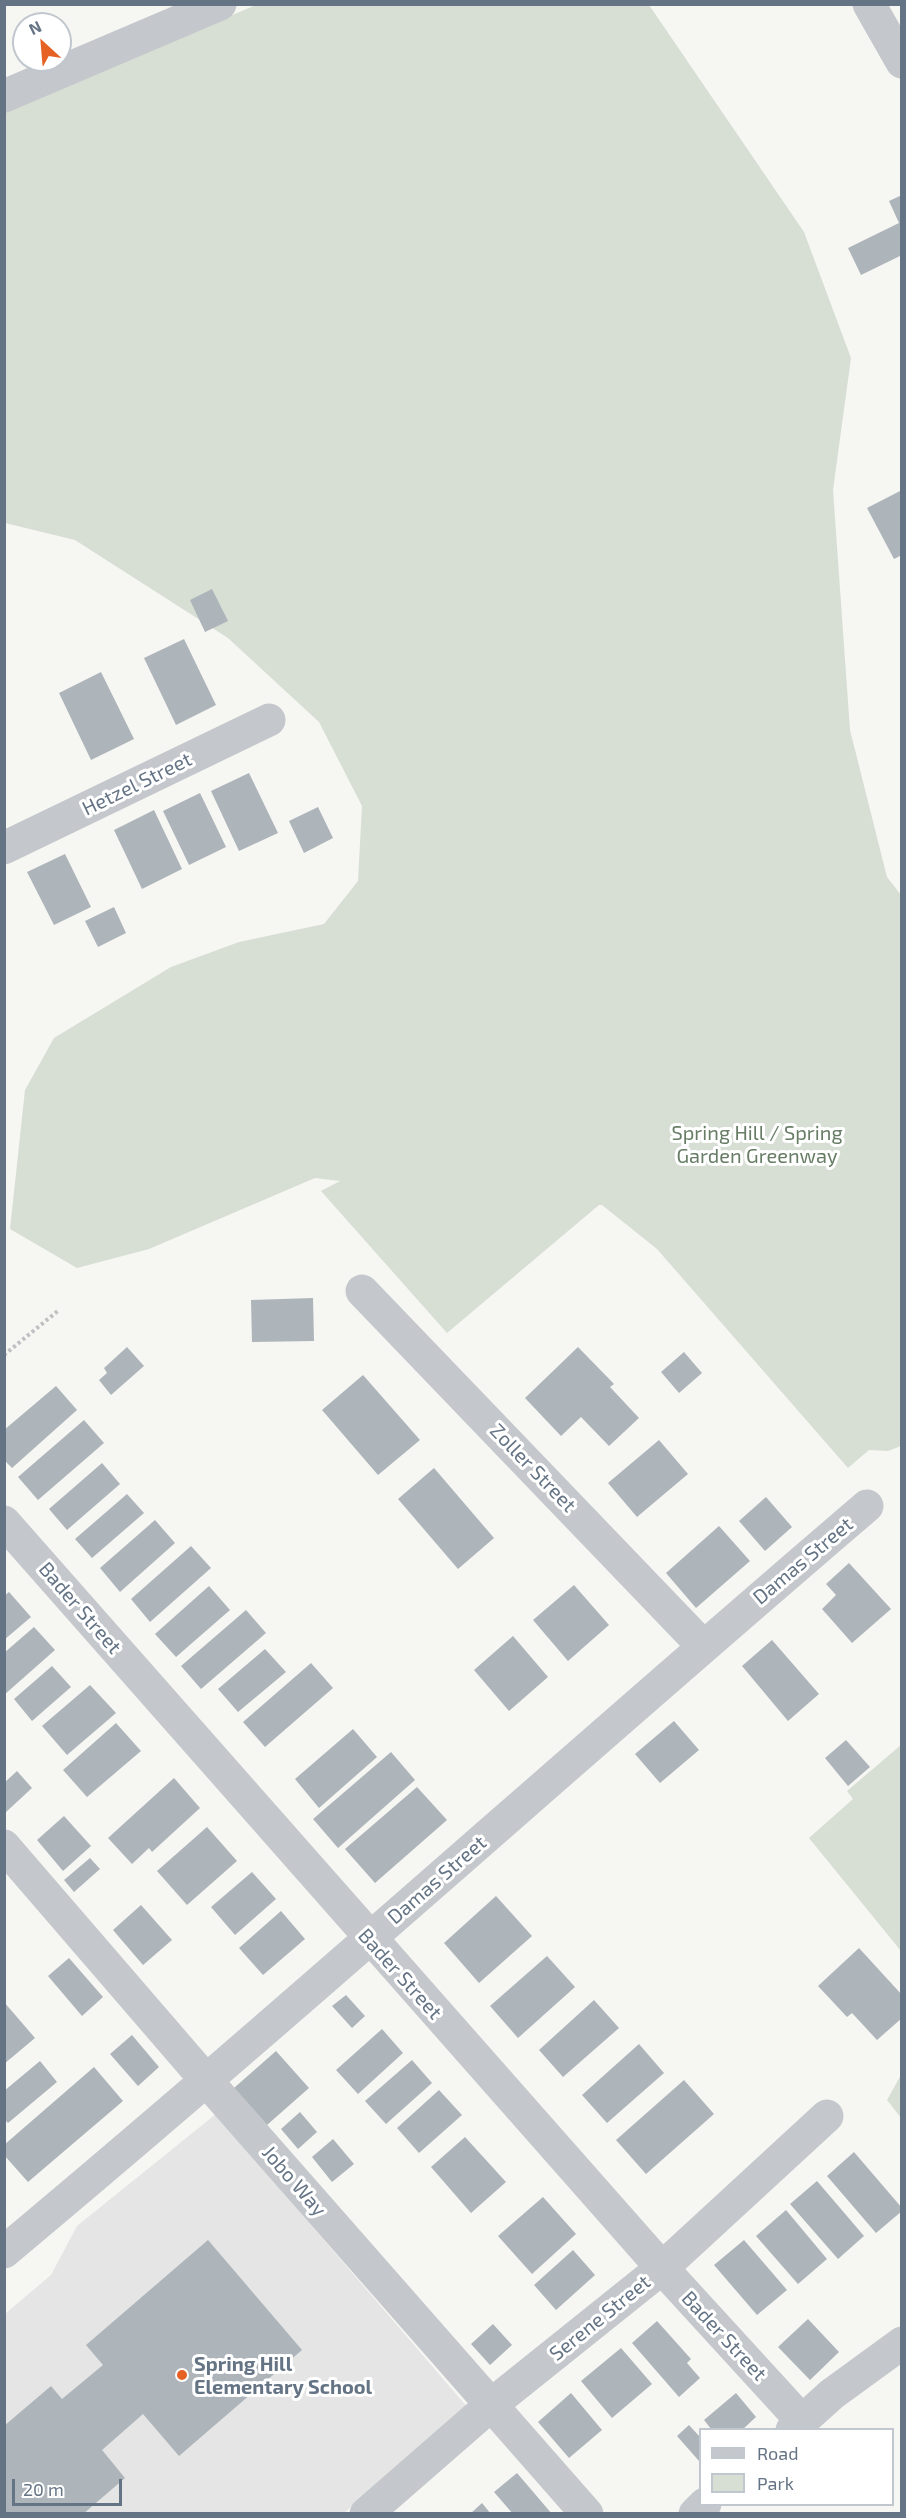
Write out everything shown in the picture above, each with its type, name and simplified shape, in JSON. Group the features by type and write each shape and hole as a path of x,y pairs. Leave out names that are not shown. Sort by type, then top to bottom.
{"street":[{"path":"4,96 220,4"},
{"path":"869,4 902,62"},
{"name":"Hetzel Street","path":"4,848 269,720"},
{"name":"Zoller Street","path":"362,1291 703,1646"},
{"name":"Damas Street","path":"8,2242 370,1939 703,1646 867,1506"},
{"name":"Bader Street","path":"4,1522 662,2268 797,2425"},
{"name":"Jobo Way","path":"4,1846 587,2514"},
{"name":"Serene Street","path":"366,2514 491,2405 662,2268 827,2116"},
{"path":"797,2425 832,2394 902,2343"}],"path":[{"path":"4,1355 59,1310"}],"shaded area":[{"path":"216,2114 468,2408 344,2513 5,2514 5,2314 51,2275 77,2226"}],"green space":[{"name":"Spring Hill / Spring Garden Greenway","path":"256,5 649,5 804,232 851,358 833,490 850,730 887,877 901,895 901,1446 888,1451 869,1450 848,1468 657,1249 602,1205 599,1205 447,1333 321,1191 340,1181 315,1178 149,1249 77,1268 10,1229 25,1090 54,1038 171,967 239,942 324,924 358,881 362,806 319,722 228,638 75,540 5,523 4,84 16,107"},
{"path":"901,1745 901,1951 809,1838 853,1799 847,1791"},
{"path":"902,2075 901,2118 887,2100"}],"building":[{"path":"902,195 902,255 861,275 848,248 899,223 889,201"},
{"path":"902,490 902,555 894,559 867,508"},
{"path":"212,589 228,621 205,632 190,600"},
{"path":"184,639 216,705 176,725 144,658"},
{"path":"101,672 134,739 91,760 59,693"},
{"path":"249,773 278,833 239,851 211,791"},
{"path":"200,793 226,847 189,865 163,811"},
{"path":"318,807 333,838 304,853 289,821"},
{"path":"154,810 182,869 142,889 114,830"},
{"path":"65,854 91,907 54,925 27,872"},
{"path":"114,907 126,933 98,947 85,921"},
{"path":"313,1298 314,1341 252,1342 251,1300"},
{"path":"127,1347 144,1366 111,1395 99,1380 107,1373 104,1368"},
{"path":"578,1347 614,1384 610,1387 639,1418 609,1446 581,1417 561,1436 525,1398"},
{"path":"684,1352 702,1373 679,1393 661,1372"},
{"path":"363,1375 420,1440 378,1475 322,1410"},
{"path":"56,1386 77,1410 12,1468 4,1460 4,1430"},
{"path":"84,1420 104,1443 38,1500 18,1477"},
{"path":"659,1440 688,1474 637,1517 608,1483"},
{"path":"102,1463 120,1484 67,1530 49,1509"},
{"path":"434,1468 494,1538 458,1569 398,1499"},
{"path":"127,1494 144,1513 92,1558 75,1539"},
{"path":"766,1497 792,1527 765,1551 739,1521"},
{"path":"155,1520 175,1543 120,1592 100,1568"},
{"path":"719,1526 750,1561 696,1608 666,1573"},
{"path":"191,1546 211,1568 150,1622 131,1599"},
{"path":"849,1563 891,1609 852,1643 822,1609 836,1595 826,1584"},
{"path":"574,1585 609,1625 568,1661 533,1620"},
{"path":"209,1586 230,1610 176,1657 155,1634"},
{"path":"9,1592 31,1617 4,1640 4,1596"},
{"path":"246,1610 266,1633 201,1689 181,1666"},
{"path":"34,1627 55,1650 4,1695 4,1653"},
{"path":"513,1636 548,1677 509,1711 474,1670"},
{"path":"772,1640 819,1694 788,1721 742,1666"},
{"path":"265,1649 286,1672 238,1712 218,1689"},
{"path":"311,1663 333,1688 265,1747 243,1722"},
{"path":"52,1666 71,1687 32,1721 14,1699"},
{"path":"90,1685 116,1713 67,1755 42,1726"},
{"path":"674,1721 699,1750 660,1783 635,1754"},
{"path":"116,1723 141,1751 87,1797 63,1770"},
{"path":"353,1729 377,1757 319,1808 295,1779"},
{"path":"846,1740 870,1767 848,1786 825,1758"},
{"path":"391,1752 415,1780 338,1848 313,1819"},
{"path":"17,1771 32,1788 6,1812 4,1783"},
{"path":"174,1778 200,1808 152,1852 149,1848 132,1864 108,1838"},
{"path":"417,1787 447,1820 375,1883 345,1849"},
{"path":"64,1816 91,1846 63,1871 37,1840"},
{"path":"207,1827 237,1861 187,1905 157,1871"},
{"path":"90,1858 100,1869 74,1892 64,1880"},
{"path":"252,1872 276,1899 235,1935 211,1907"},
{"path":"496,1896 532,1936 479,1983 444,1943"},
{"path":"141,1905 172,1940 143,1965 113,1930"},
{"path":"281,1911 305,1939 263,1975 239,1948"},
{"path":"859,1948 902,1995 902,2018 877,2040 852,2013 847,2017 818,1986"},
{"path":"547,1956 575,1987 518,2038 490,2006"},
{"path":"69,1958 103,1997 82,2016 48,1976"},
{"path":"346,1995 365,2016 352,2028 332,2006"},
{"path":"594,2000 619,2028 563,2077 539,2050"},
{"path":"4,2002 35,2038 4,2064"},
{"path":"382,2029 403,2053 358,2094 336,2070"},
{"path":"132,2035 159,2067 138,2086 110,2054"},
{"path":"639,2044 664,2073 607,2123 582,2095"},
{"path":"276,2051 309,2088 267,2125 234,2088"},
{"path":"412,2060 432,2083 386,2124 365,2101"},
{"path":"40,2061 57,2082 8,2123 4,2119 4,2091"},
{"path":"94,2067 123,2101 28,2182 4,2155 4,2145"},
{"path":"684,2080 714,2114 646,2174 616,2140"},
{"path":"439,2090 462,2115 419,2153 397,2128"},
{"path":"300,2112 317,2132 298,2149 281,2129"},
{"path":"465,2137 506,2182 471,2213 431,2167"},
{"path":"333,2139 354,2164 332,2182 312,2157"},
{"path":"854,2152 902,2208 902,2211 876,2233 827,2176"},
{"path":"817,2181 864,2236 838,2259 790,2204"},
{"path":"543,2197 576,2234 532,2274 498,2236"},
{"path":"786,2210 827,2259 798,2284 756,2236"},
{"name":"Spring Hill Elementary School","path":"208,2240 302,2350 179,2456 143,2414 102,2450 125,2478 83,2514 4,2514 4,2426 51,2386 62,2399 103,2365 86,2345"},
{"path":"744,2240 787,2290 757,2315 714,2265"},
{"path":"573,2250 595,2275 556,2310 534,2285"},
{"path":"808,2319 839,2352 810,2380 778,2347"},
{"path":"657,2321 691,2359 687,2363 700,2378 679,2397 632,2343"},
{"path":"493,2324 512,2345 490,2365 471,2344"},
{"path":"621,2348 652,2384 612,2418 581,2381"},
{"path":"571,2393 602,2430 569,2458 538,2422"},
{"path":"736,2393 756,2417 744,2428 710,2428 704,2420"},
{"path":"689,2425 699,2436 699,2461 677,2436"},
{"path":"517,2473 552,2514 513,2514 494,2492"},
{"path":"482,2503 491,2514 470,2514"}],"place":[{"name":"Spring Hill Elementary School","path":"182,2375"}]}
